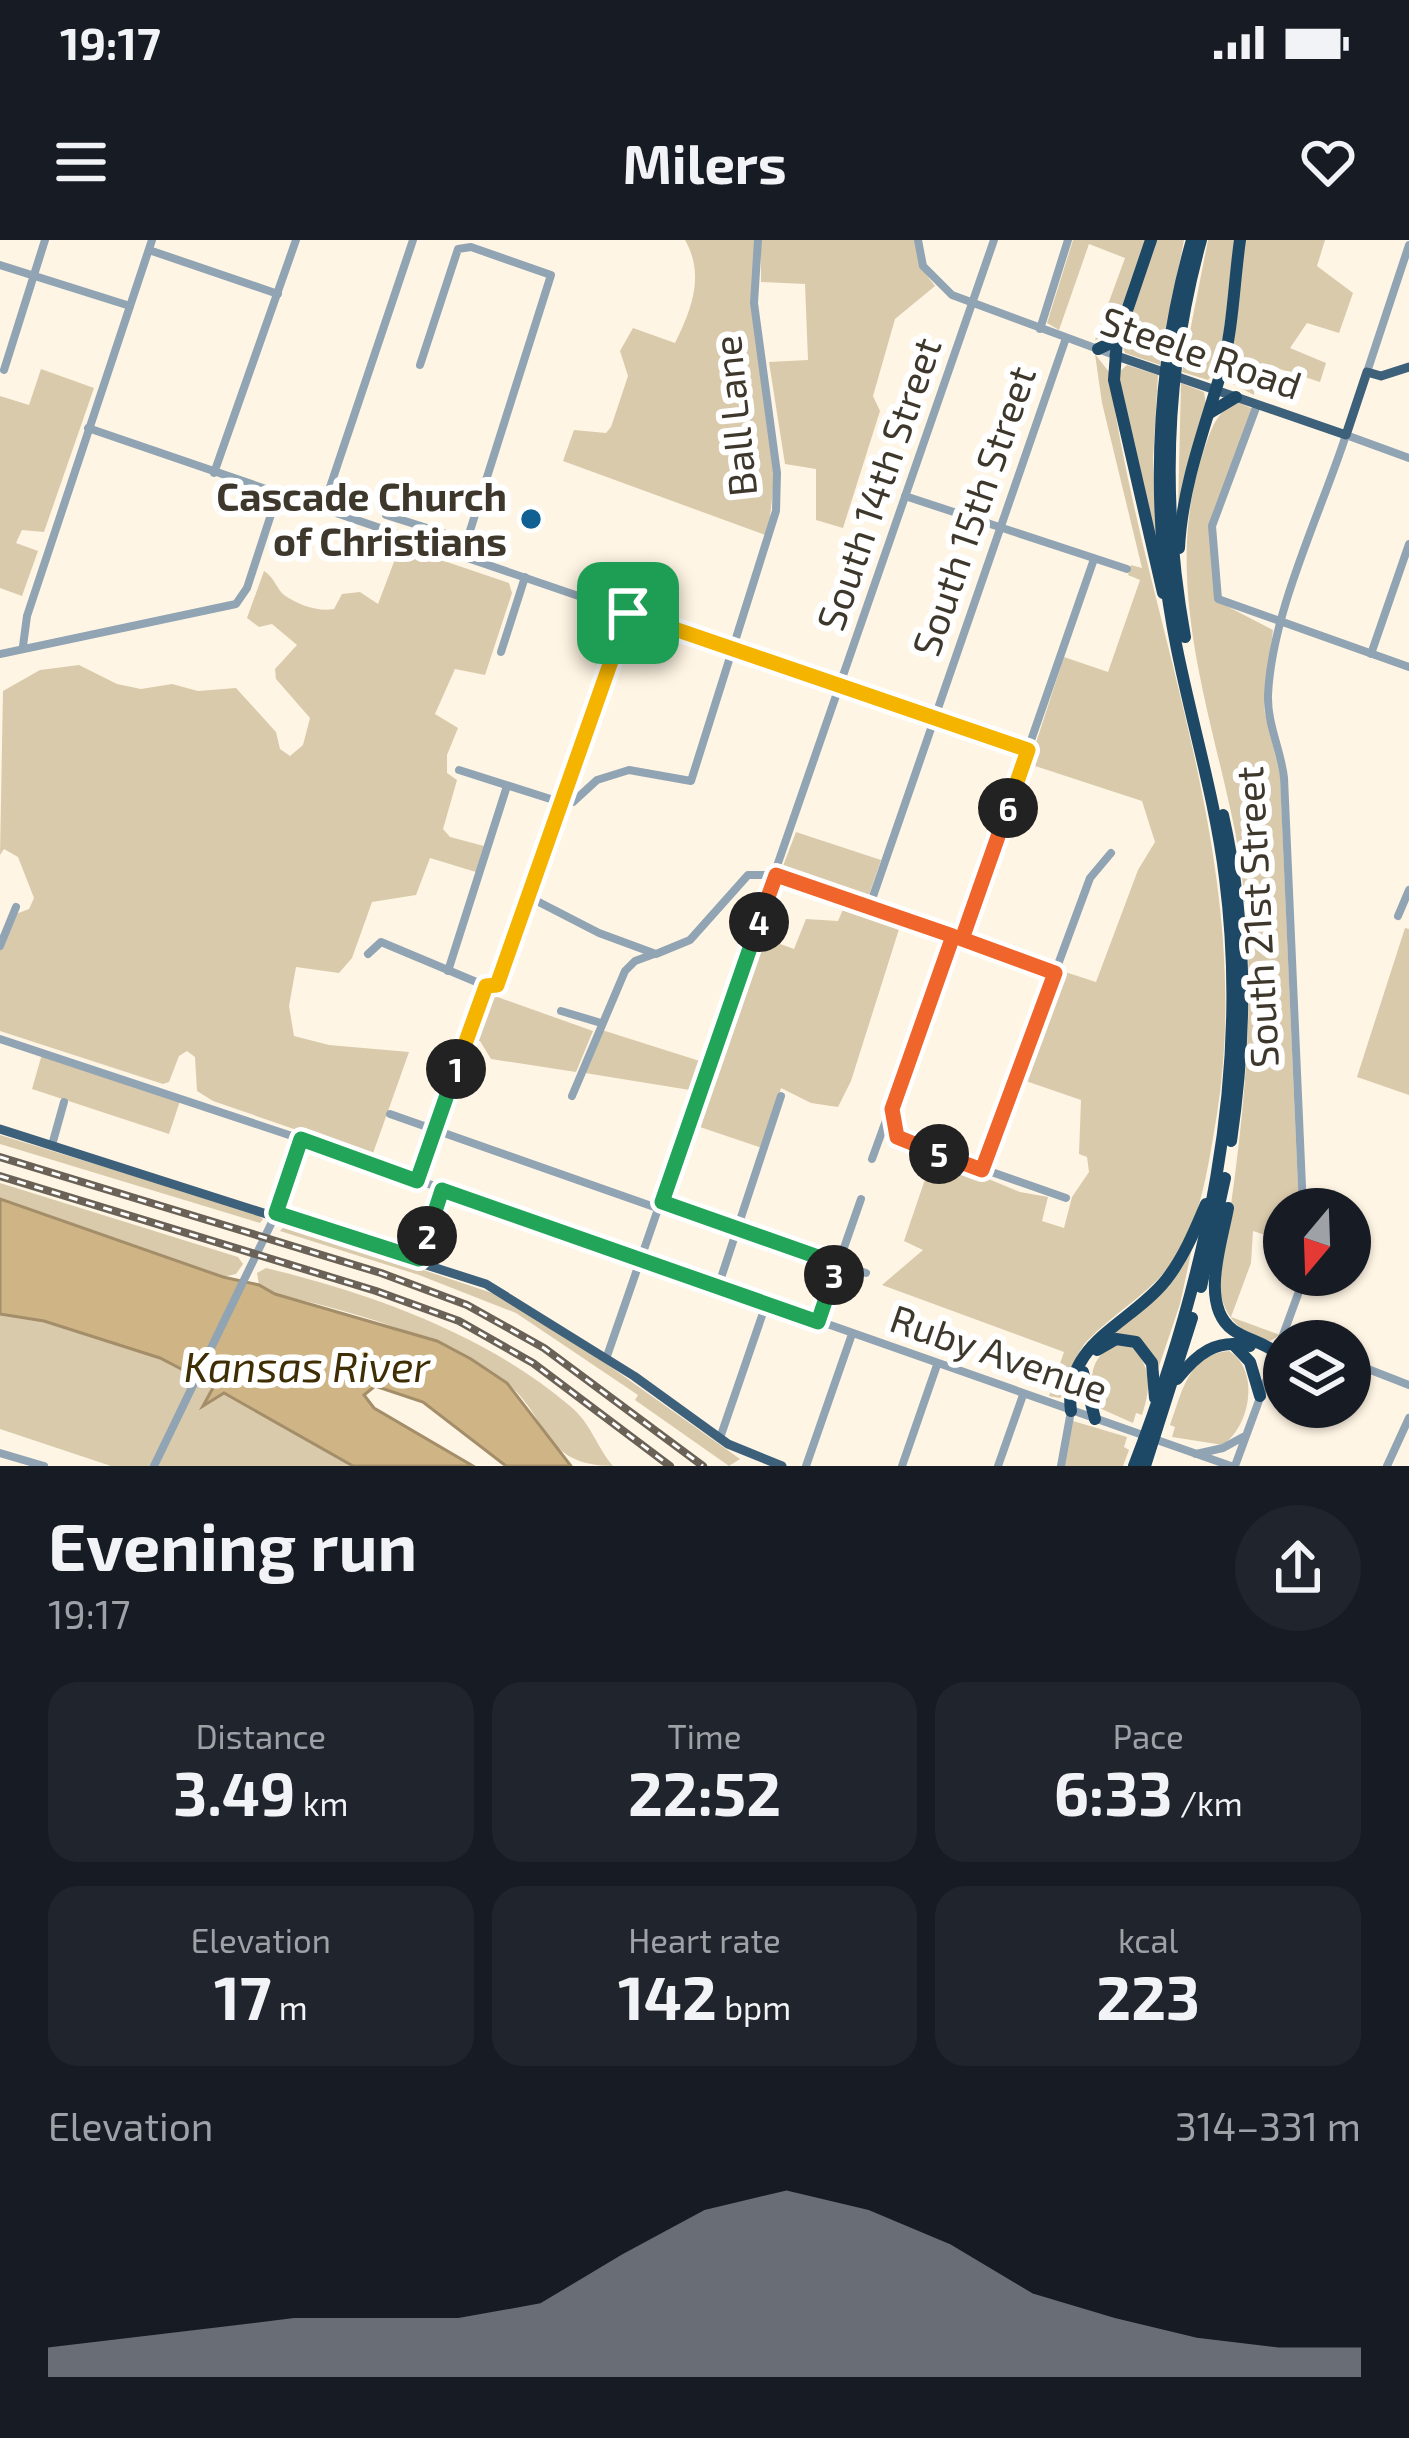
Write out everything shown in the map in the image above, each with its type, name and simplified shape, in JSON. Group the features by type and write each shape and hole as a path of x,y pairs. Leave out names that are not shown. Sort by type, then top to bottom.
{"highway":[{"path":"1150,240 1114,355 1114,380 1157,577 1175,629"},
{"path":"1196,240 1171,404 1169,497 1178,582 1236,889 1242,1021 1217,1307 1235,1332 1263,1346"},
{"path":"1141,1461 1192,1289 1218,1175 1233,1037 1230,932 1218,829 1164,565 1161,434 1171,336 1196,240"},
{"path":"1178,582 1186,484 1210,412 1211,389 1223,364 1240,240"},
{"path":"1098,350 1118,340"},
{"path":"1210,412 1236,397"},
{"path":"1156,1414 1172,1385 1204,1275 1228,1162"},
{"path":"1071,1411 1069,1396 1085,1351 1163,1284 1190,1242 1218,1175"},
{"path":"1071,1411 1083,1372 1106,1342 1136,1342 1152,1363 1156,1414"},
{"path":"1172,1385 1210,1347 1232,1343 1263,1350"},
{"path":"1232,1343 1250,1362 1260,1396"},
{"path":"1083,1372 1095,1419"}],"main road":[{"name":"Steele Road","path":"1114,355 1346,435"},
{"path":"1346,435 1367,372 1382,376 1409,368"},
{"path":"0,1129 274,1218 419,1259 504,1293 720,1438 782,1466"}],"street":[{"path":"4,370 45,240"},
{"path":"214,472 296,240"},
{"path":"323,508 412,240"},
{"name":"Ball Lane","path":"563,803 573,802 597,780 629,770 691,781 776,511 777,473 754,303 758,240"},
{"name":"Steele Road","path":"918,240 923,266 952,295 1114,355"},
{"name":"South 14th Street","path":"606,1359 994,240"},
{"path":"1040,329 1068,240"},
{"path":"23,646 27,616 151,245 278,294"},
{"path":"1367,372 1409,245"},
{"path":"420,365 458,249 471,247 551,275 462,556"},
{"path":"0,265 130,306"},
{"name":"South 15th Street","path":"869,908 1066,338"},
{"path":"1257,405 1212,526 1218,599 1409,667"},
{"path":"88,428 1028,750"},
{"name":"Steele Road","path":"1346,435 1409,458"},
{"name":"South 21st Street","path":"1302,1188 1284,778 1268,695 1282,623 1346,435"},
{"path":"0,654 236,604 247,589 278,493"},
{"path":"905,496 1126,569"},
{"path":"386,514 465,540"},
{"path":"1371,654 1409,544"},
{"path":"872,1159 1028,750 1094,559"},
{"path":"501,652 525,578"},
{"path":"368,954 381,942 486,986 497,985 628,613"},
{"path":"459,770 563,803"},
{"path":"448,971 507,786"},
{"path":"982,1170 1090,878 1111,854"},
{"path":"572,1096 629,965 690,940 748,875 776,875 1055,973"},
{"path":"1398,916 1409,890"},
{"path":"531,898 599,933 656,954"},
{"path":"0,946 16,907"},
{"path":"417,1181 486,986"},
{"path":"561,1011 601,1023"},
{"name":"Ruby Avenue","path":"0,1039 301,1139 1233,1466"},
{"path":"718,1287 781,1096"},
{"path":"52,1145 64,1102"},
{"path":"892,1109 893,1132 903,1141 1066,1198"},
{"path":"390,1114 866,1273"},
{"path":"154,1466 274,1218 301,1139"},
{"path":"419,1259 442,1190"},
{"path":"818,1322 861,1199"},
{"path":"720,1438 766,1304"},
{"path":"806,1466 852,1334"},
{"path":"902,1466 937,1365"},
{"path":"1371,1370 1409,1385"},
{"path":"1233,1466 1263,1390"},
{"path":"998,1466 1023,1395"},
{"path":"1061,1466 1071,1411"},
{"path":"1387,1466 1409,1418"},
{"path":"1194,1454 1223,1448 1246,1436"},
{"path":"0,1453 44,1466"}],"shaded area":[{"path":"685,240 756,240 752,306 775,471 768,536 563,461 574,430 606,433 611,427 628,376 620,351 633,328 675,343 694,292 694,266"},
{"path":"761,240 915,240 925,273 935,286 895,319 873,396 880,411 843,528 816,520 816,469 785,464 769,362 808,360 805,284 761,282"},
{"path":"1073,240 1147,240 1121,313 1105,336 1095,340 1125,258 1089,244 1059,330 1047,323"},
{"path":"1154,240 1184,240 1160,365 1125,353 1122,344"},
{"path":"1208,240 1236,240 1219,366 1208,380 1182,372"},
{"path":"1244,240 1325,240 1317,266 1353,293 1339,333 1307,323 1290,348 1326,363 1320,382 1268,365 1255,368 1254,395 1229,382"},
{"path":"1095,354 1109,372 1125,465 1191,740 1222,925 1225,1019 1212,1145 1187,1238 1155,1282 1087,1341 1060,1398 1049,1396 1064,1352 882,1285 923,1250 904,1241 933,1156 1020,1192 1048,1197 1042,1221 1064,1228 1072,1197 1089,1172 1087,1157 1079,1154 1081,1100 1020,1079 1062,971 1096,982 1138,870 1155,842 1142,801 1029,764 1064,657 1108,672 1140,580 1128,575 1131,565 1142,568 1102,403"},
{"path":"1127,365 1158,375 1153,458 1157,552 1121,403 1119,372"},
{"path":"41,369 94,388 44,532 22,530 16,543 38,551 22,596 0,588 0,396 29,405"},
{"path":"1181,383 1204,392 1207,411 1178,507"},
{"path":"1235,401 1253,409 1212,519 1215,600 1273,630 1264,709 1280,775 1298,1188 1263,1188 1263,1234 1253,1231 1251,1263 1231,1317 1263,1329 1263,1338 1235,1323 1230,1316 1225,1308 1219,1287 1246,1065 1247,931 1235,831 1203,690 1188,595 1191,500 1211,430"},
{"path":"400,546 509,583 512,593 485,675 455,669 435,714 458,728 447,755 447,773 457,780 443,829 450,837 484,846 476,872 430,858 416,895 372,902 352,958 339,973 296,967 289,1006 294,1036 329,1045 409,1052 372,1156 213,1101 197,1091 195,1057 187,1051 179,1056 169,1082 163,1084 0,1031 0,949 16,914 29,909 34,898 18,857 4,849 0,855 3,691 40,670 79,665 117,684 141,689 172,684 198,691 236,688 276,732 280,749 290,756 303,745 310,718 276,679 275,669 297,645 272,624 259,627 247,618 264,571 284,595 308,607 334,609 342,594 360,592 378,604"},
{"path":"796,832 881,860 867,901 785,875 783,866"},
{"path":"844,907 900,926 851,1081 838,1107 811,1103 781,1088 762,1148 694,1125 758,936 794,949 806,919 838,921"},
{"path":"1405,928 1409,929 1409,1095 1357,1077"},
{"path":"489,994 593,1031 576,1072 491,1059 480,1041 470,1040"},
{"path":"602,1030 706,1063 696,1091 585,1073"},
{"path":"42,1054 180,1101 169,1134 32,1089"},
{"path":"0,1135 263,1219 260,1223 0,1144"},
{"path":"0,1183 238,1257 243,1264 236,1274 223,1277 0,1199"},
{"path":"286,1224 498,1295 577,1343 740,1459 729,1466 635,1400 638,1395 516,1313 419,1275 280,1231"},
{"path":"1192,1248 1180,1304 1157,1372 1153,1357 1110,1336"},
{"path":"266,1268 387,1304 502,1358 577,1413 613,1466 589,1464 558,1448 518,1393 479,1364 393,1326 275,1294 259,1285 257,1273"},
{"path":"0,1314 44,1321 160,1358 215,1386 213,1398 223,1393 239,1399 353,1466 111,1466 0,1429"},
{"path":"1116,1343 1135,1348 1147,1372 1145,1405 1133,1423 1097,1407 1094,1397 1096,1363"},
{"path":"1229,1351 1239,1360 1248,1384 1245,1411 1233,1436 1223,1445 1172,1437 1175,1427 1170,1425 1195,1367"},
{"path":"1073,1421 1127,1437 1124,1447 1129,1450 1123,1466 1063,1466"}],"water":[{"name":"Kansas River","path":"0,1199 275,1294 437,1341 507,1383 571,1466 506,1466 423,1402 375,1386 364,1395 374,1408 473,1466 353,1466 224,1393 203,1406 214,1386 160,1358 44,1321 0,1314"}],"railway":[{"path":"0,1157 381,1273 467,1305 544,1348 703,1466"},
{"path":"0,1176 376,1291 459,1321 533,1363 670,1466"}],"place":[{"name":"Cascade Church of Christians","path":"531,519"}],"route":[{"path":"628,613 1028,750 962,939 1055,973 982,1170 903,1141 892,1126 892,1109 953,936 776,875 662,1202 838,1264 818,1322 442,1190 419,1259 276,1213 301,1139 417,1181 486,986 497,985 531,898 628,613"}]}
